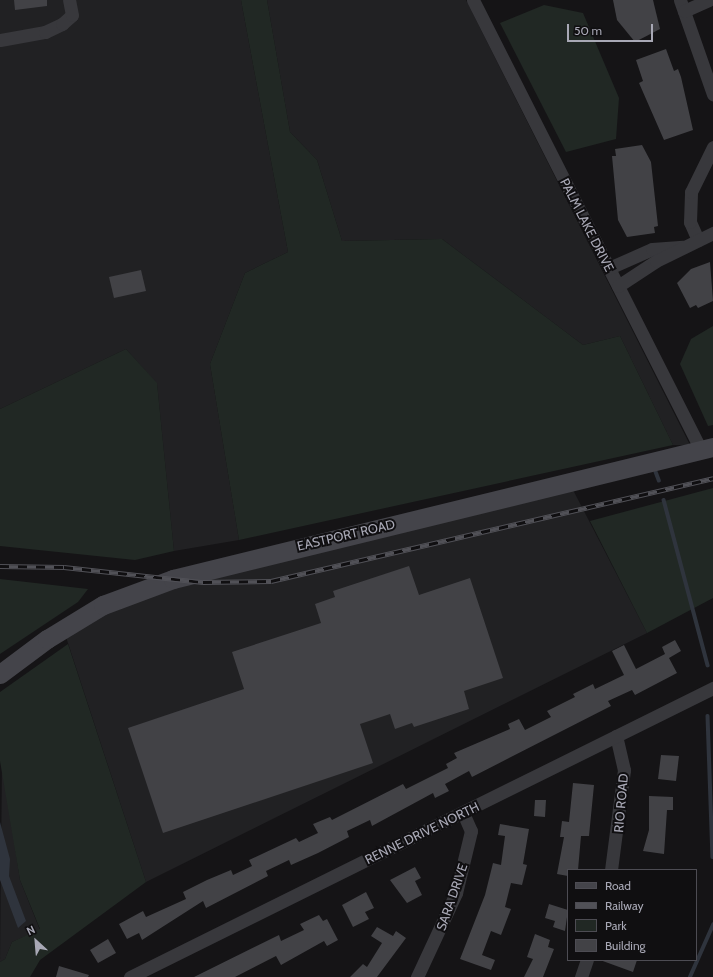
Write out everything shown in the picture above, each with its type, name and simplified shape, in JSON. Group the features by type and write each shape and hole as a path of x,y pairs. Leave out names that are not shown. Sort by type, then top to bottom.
{"street":[{"path":"0,40 45,32 62,24 72,15 69,0"},
{"name":"PALM LAKE DRIVE","path":"473,0 618,286 707,449"},
{"path":"709,0 682,5 713,94"},
{"path":"698,240 690,222 691,192 713,147"},
{"path":"618,286 644,272 671,263 685,247 713,233"},
{"path":"609,268 652,249 685,247"},
{"name":"EASTPORT ROAD","path":"0,674 47,639 98,608 173,579 707,449"},
{"name":"RENNE DRIVE NORTH","path":"130,977 713,688"},
{"name":"RIO ROAD","path":"612,869 624,770 616,736"},
{"name":"SARA DRIVE","path":"417,977 456,893 470,831 463,813"},
{"path":"581,977 587,961"}],"shaded area":[{"path":"0,0 241,0 288,252 245,273 210,364 239,540 174,551 157,384 126,349 0,409"},
{"path":"267,0 466,0 690,445 673,445 620,336 583,345 442,239 342,241 317,160 290,132"},
{"path":"572,488 647,633 146,882 65,634 133,599"},
{"path":"2,760 20,880 40,930 12,942 5,959 0,962"},
{"path":"0,822 10,859 9,876 26,921 18,928 0,880"}],"green space":[{"path":"241,0 267,0 290,132 317,160 342,241 442,239 583,345 620,336 673,445 239,540 210,364 245,273 288,252"},
{"path":"544,5 583,13 619,98 616,139 566,152 500,23"},
{"path":"713,326 713,425 708,426 680,364 691,339"},
{"path":"126,349 157,383 174,551 135,560 0,546 0,409"},
{"path":"713,488 713,598 647,633 590,521"},
{"path":"0,579 88,589 78,602 0,654"},
{"path":"68,644 146,882 40,960 30,977 0,977 0,962 5,959 12,942 40,929 20,880 0,761 0,692"}],"building":[{"path":"14,0 47,0 47,6 15,10"},
{"path":"613,0 653,0 660,29 635,42 617,20"},
{"path":"666,49 674,71 678,69 681,77 693,130 664,140 639,83 643,81 636,60"},
{"path":"642,145 651,162 658,226 654,227 655,233 627,237 618,220 612,156 616,156 615,149"},
{"path":"710,262 713,301 698,308 696,305 690,308 677,283 691,269"},
{"path":"141,270 146,291 114,298 109,277"},
{"path":"409,566 419,595 470,578 503,678 464,691 469,709 414,727 412,723 395,729 390,714 360,724 373,763 163,833 128,728 244,689 232,652 321,623 315,604 335,597 333,591"},
{"path":"675,640 681,651 669,658 677,673 635,695 632,690 608,701 611,706 472,777 469,771 445,784 449,791 435,798 433,793 372,826 370,820 347,831 349,837 291,865 289,860 266,871 268,876 206,908 203,901 142,940 139,933 127,939 119,924 143,911 146,917 186,899 183,892 207,880 231,870 233,875 252,866 249,860 296,838 299,842 318,833 313,824 330,817 332,820 403,784 406,789 448,768 446,764 457,758 454,753 510,729 508,724 519,719 525,730 551,717 547,711 575,697 573,694 593,684 595,689 624,675 612,651 624,645 636,669 665,654 662,647"},
{"path":"661,755 679,756 676,781 658,779"},
{"path":"573,783 594,785 589,836 581,836 578,869 567,869 567,876 557,874 564,837 560,837 562,821 569,822"},
{"path":"649,796 673,797 673,810 667,810 664,854 643,851 649,830"},
{"path":"535,800 546,800 545,817 534,816"},
{"path":"500,824 529,829 523,864 527,865 522,885 511,883 505,907 511,909 501,935 491,931 482,955 495,960 491,970 460,959 485,895 493,863 501,865 505,836 498,835"},
{"path":"415,867 421,878 415,881 422,895 407,903 390,880"},
{"path":"366,892 374,908 365,912 369,919 353,927 342,905"},
{"path":"549,904 567,910 565,931 553,927 555,921 545,918"},
{"path":"319,915 323,921 327,919 338,940 327,946 324,941 281,965 276,956 235,977 194,977 279,935 281,941 304,930 300,924"},
{"path":"377,927 393,936 396,931 406,938 377,977 350,977 363,964 367,967 382,943 371,936"},
{"path":"535,934 550,940 548,947 554,949 543,977 524,977 533,959 527,957"},
{"path":"108,939 116,953 98,963 90,950"},
{"path":"603,961 637,961 633,972"},
{"path":"59,966 89,975 88,977 56,977"}],"waterway":[{"path":"656,472 659,480"},
{"path":"664,500 708,665"},
{"path":"708,716 713,857"},
{"path":"690,977 713,925"}],"railway":[{"path":"0,566 64,567 203,582 271,581 713,478"}]}
